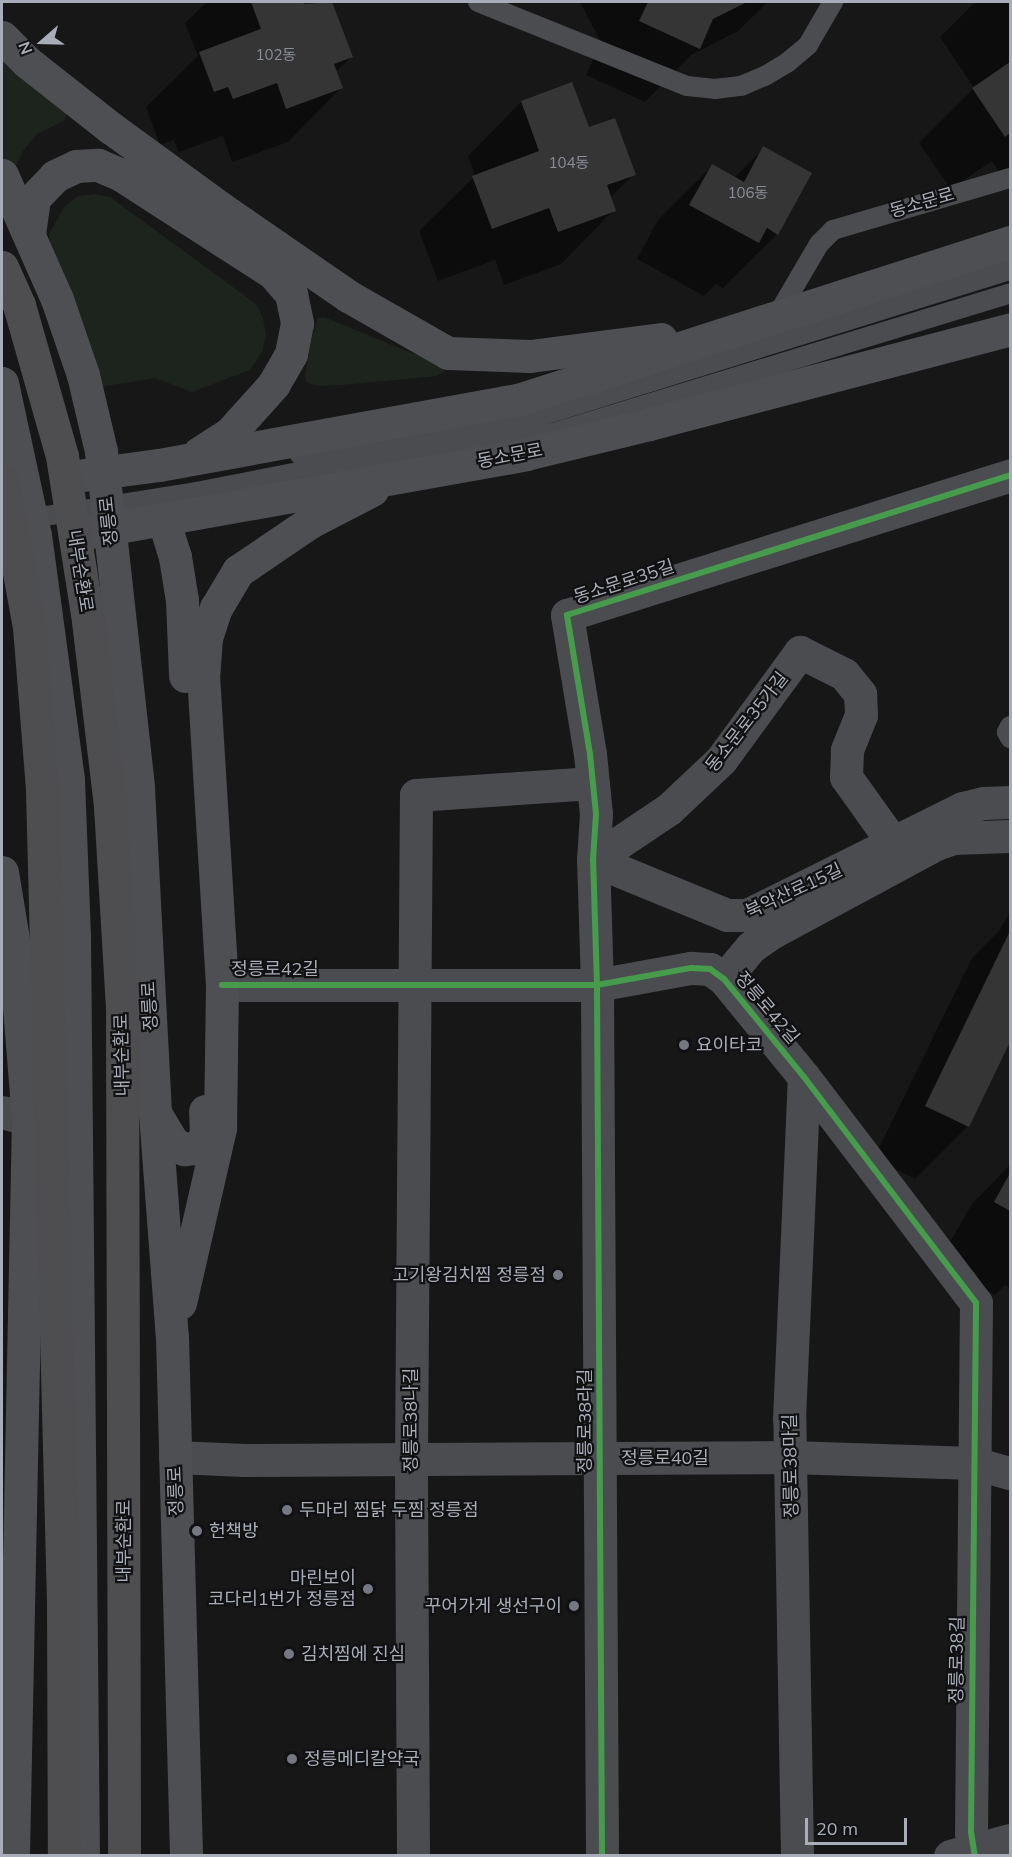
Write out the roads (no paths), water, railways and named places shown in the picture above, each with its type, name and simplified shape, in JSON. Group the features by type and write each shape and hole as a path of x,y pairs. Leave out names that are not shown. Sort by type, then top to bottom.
{"highway":[{"name":"내부순환로","path":"2,267 19,305 62,456 88,621 110,806 122,1009 124,1856"},
{"path":"2,480 29,627 42,790 63,1603 64,1856"}],"main road":[{"path":"2,37 27,62 111,128 222,209 348,296 448,353 530,356 685,336 786,328"},
{"path":"29,234 34,198 55,176 76,166 98,165 121,175 273,273 291,294 297,322 291,354 274,384 230,433 192,458"},
{"name":"정릉로","path":"2,176 57,299 83,375 102,451 138,788 155,1113 172,1337 186,1856"},
{"path":"2,486 150,473 192,458 518,400 786,328 876,287 1011,242"},
{"name":"동소문로","path":"2,549 155,509 402,474 559,446 1011,329"},
{"path":"2,383 35,535 68,780 74,936 83,1856"},
{"path":"172,1337 220,1128 222,985 203,678 206,638 216,608 238,571 310,522 402,474"},
{"path":"155,509 175,557 182,600 206,1136 197,1148 184,1149 173,1143 155,1113"},
{"path":"2,872 14,945 13,1856"}],"street":[{"name":"동소문로35길","path":"597,986 593,860 596,814 567,615 1011,475"},
{"name":"동소문로35가길","path":"593,860 669,809 721,760 800,652 844,674 860,694 861,715 847,750 846,777 893,843"},
{"path":"413,984 416,795 593,783"},
{"name":"북악산로15길","path":"593,860 728,915 741,916 753,914 963,808 1009,797"},
{"path":"724,979 751,947 771,933 936,844 953,838 1011,836"},
{"name":"정릉로42길","path":"222,985 597,986 690,968 710,969 724,979 804,1077 976,1303 974,1463"},
{"name":"정릉로38나길","path":"413,984 411,1459 413,1856"},
{"name":"정릉로38라길","path":"597,986 602,1856"},
{"name":"정릉로38마길","path":"797,1856 789,1419 804,1077"},
{"name":"정릉로40길","path":"175,1457 244,1460 790,1457 974,1463 1011,1473"},
{"name":"정릉로38길","path":"966,1854 971,1832 974,1463"},
{"name":"정릉로38길","path":"966,1854 1011,1840"}],"lane":[{"path":"478,2 687,87 715,89 741,86 765,76 788,62 808,45 833,2"},
{"name":"동소문로","path":"786,328 819,244 833,230 1011,178"},
{"path":"917,273 1011,262"},
{"path":"2,503 150,473 521,422 786,328 1011,270"},
{"path":"2,523 155,509 351,462 553,433 1011,293"},
{"path":"559,446 591,421"},
{"path":"1011,726 1007,732 1011,738"}],"place":[{"name":"요이타코","path":"684,1045"},
{"name":"고기왕김치찜 정릉점","path":"558,1275"},
{"name":"두마리 찜닭 두찜 정릉점","path":"287,1510"},
{"name":"헌책방","path":"197,1531"},
{"name":"마린보이 코다리1번가 정릉점","path":"368,1589"},
{"name":"꾸어가게 생선구이","path":"574,1606"},
{"name":"김치찜에 진심","path":"289,1654"},
{"name":"정릉메디칼약국","path":"292,1759"}]}
